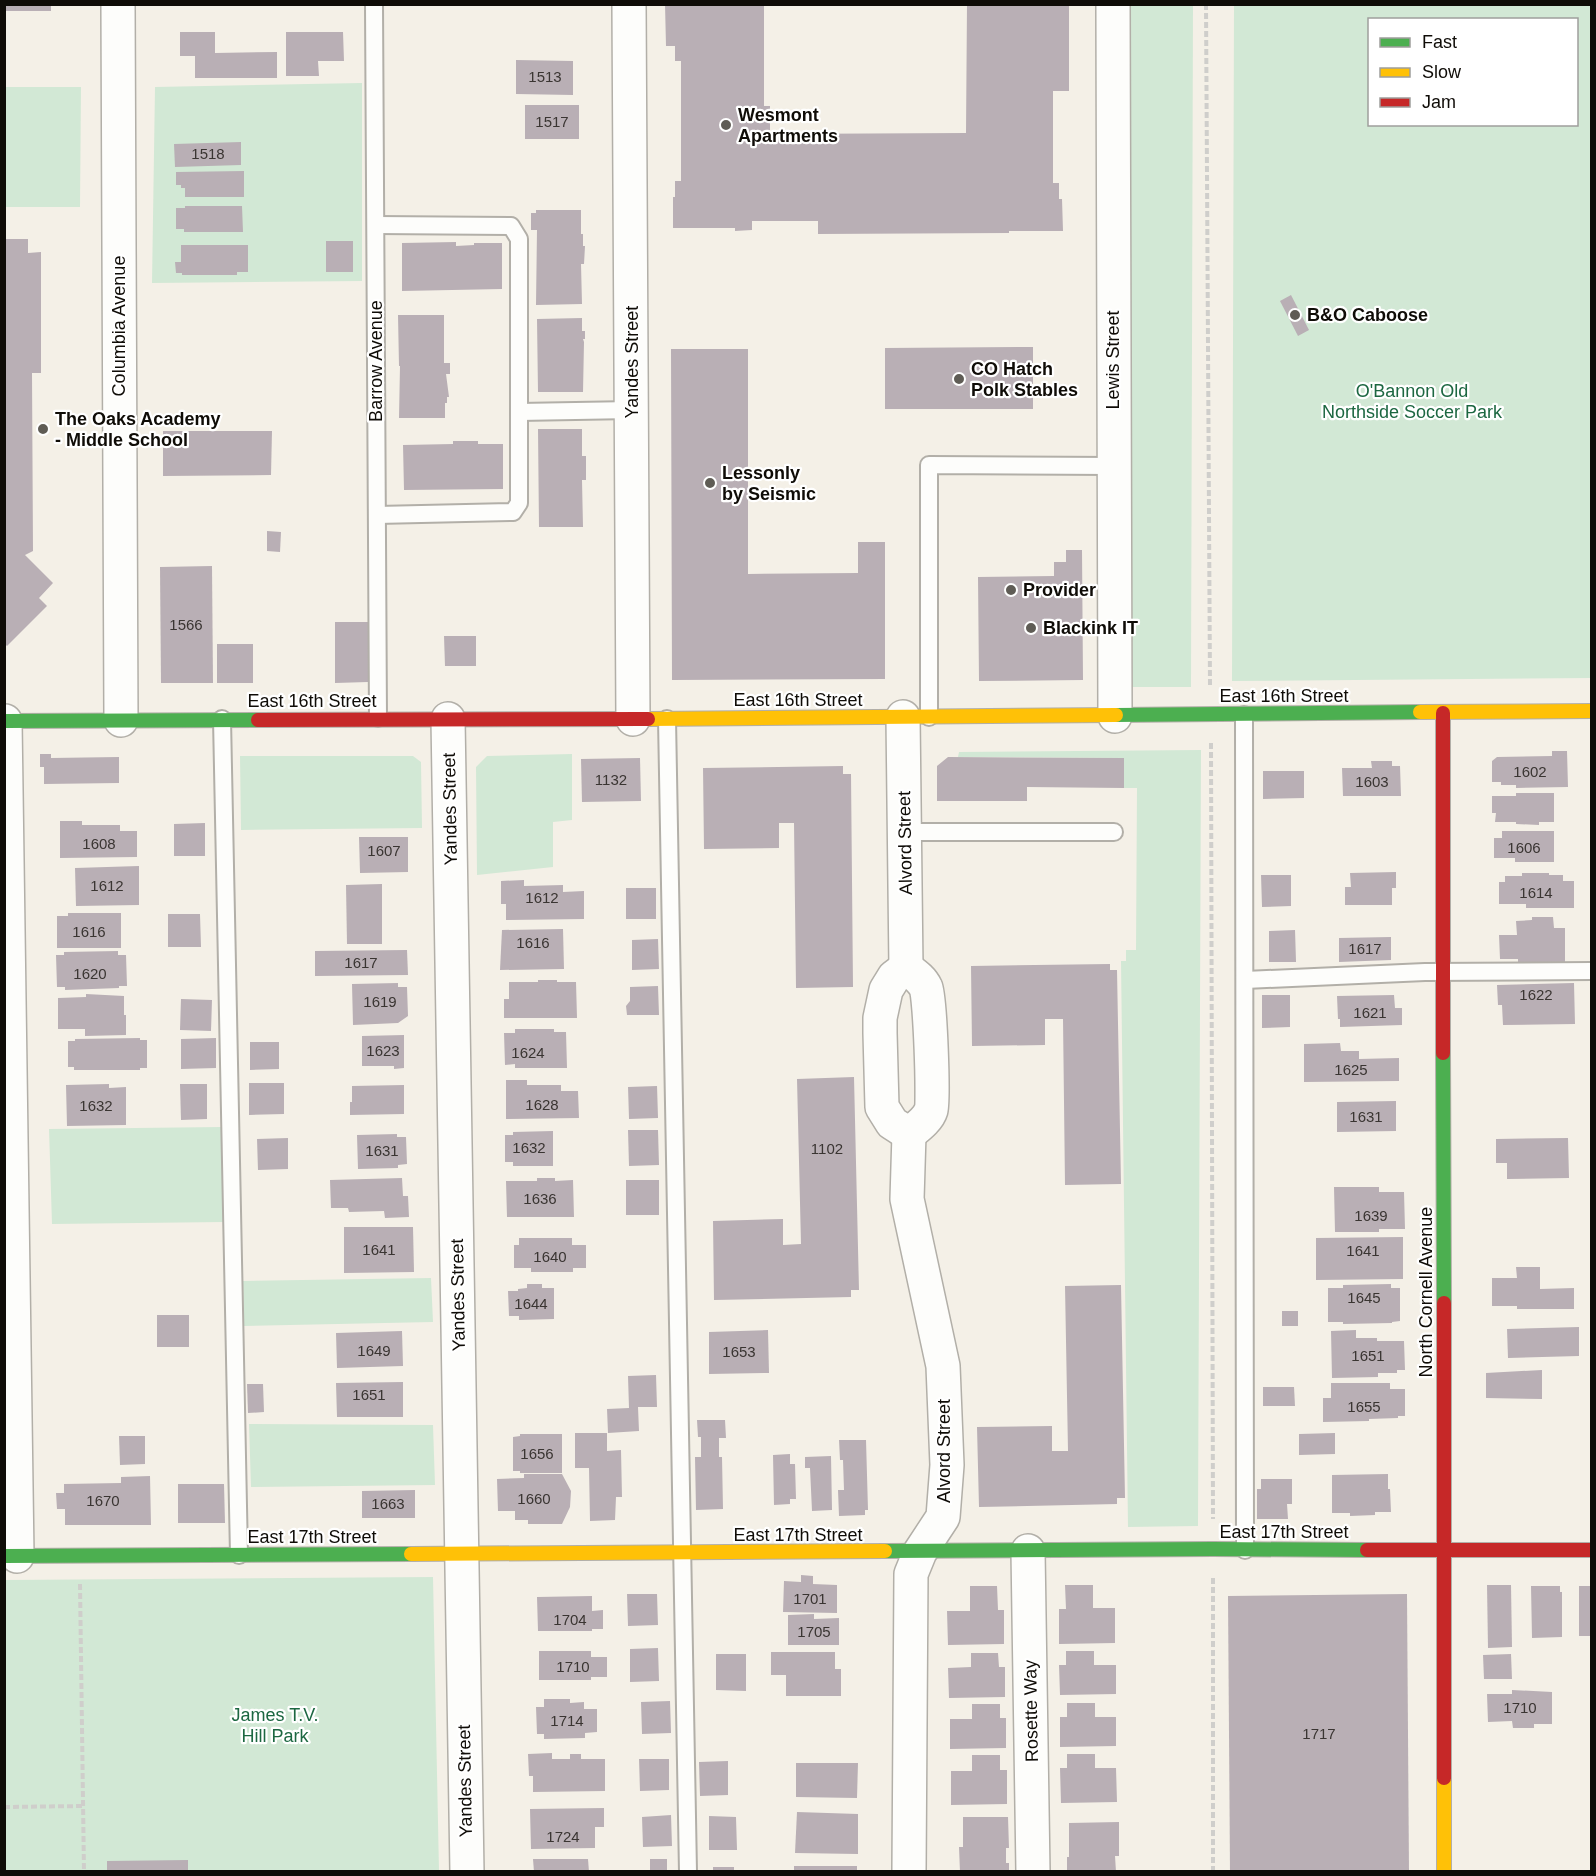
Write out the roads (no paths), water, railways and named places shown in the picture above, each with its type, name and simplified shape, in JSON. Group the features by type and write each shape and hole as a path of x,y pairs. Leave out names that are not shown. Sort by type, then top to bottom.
{"street":[{"name":"Columbia Avenue","path":"118,4 121,720"},
{"name":"Yandes Street","path":"629,4 633,719"},
{"name":"Lewis Street","path":"1113,4 1115,716"},
{"name":"East 16th Street","path":"5,720 667,719 1592,711"},
{"name":"North Cornell Avenue","path":"1443,713 1444,1872"},
{"name":"Alvord Street","path":"906,968 905,832 916,717"},
{"name":"Yandes Street","path":"448,719 467,1872"},
{"path":"5,720 11,1556"},
{"path":"906,968 919,978 927,990 931,1074 931,1110 921,1124 909,1134 892,1123 882,1107 880,1033 880,1018 886,990 894,977 906,968"},
{"name":"Alvord Street","path":"909,1134 908,1199 943,1366 947,1465 943,1517 920,1552 911,1574 909,1872"},
{"name":"East 17th Street","path":"11,1556 1592,1550"},
{"name":"Rosette Way","path":"1028,1551 1033,1872"}],"lane":[{"name":"Barrow Avenue","path":"374,4 378,718"},
{"path":"376,225 511,226 519,239 519,503 513,512 377,515"},
{"path":"519,412 632,410"},
{"path":"916,717 928,465 1114,466"},
{"path":"1244,715 1245,1550"},
{"path":"222,719 239,1555"},
{"path":"667,719 688,1872"},
{"path":"905,832 1114,832"},
{"path":"1245,981 1443,972 1592,971"}],"place":[{"name":"Wesmont Apartments","path":"726,125"},
{"name":"B&O Caboose","path":"1295,315"},
{"name":"CO Hatch Polk Stables","path":"959,379"},
{"name":"The Oaks Academy - Middle School","path":"43,429"},
{"name":"Lessonly by Seismic","path":"710,483"},
{"name":"Provider","path":"1011,590"},
{"name":"Blackink IT","path":"1031,628"}],"park label":[{"name":"O'Bannon Old Northside Soccer Park","path":"1412,401"},
{"name":"James T.V. Hill Park","path":"275,1725"}]}
